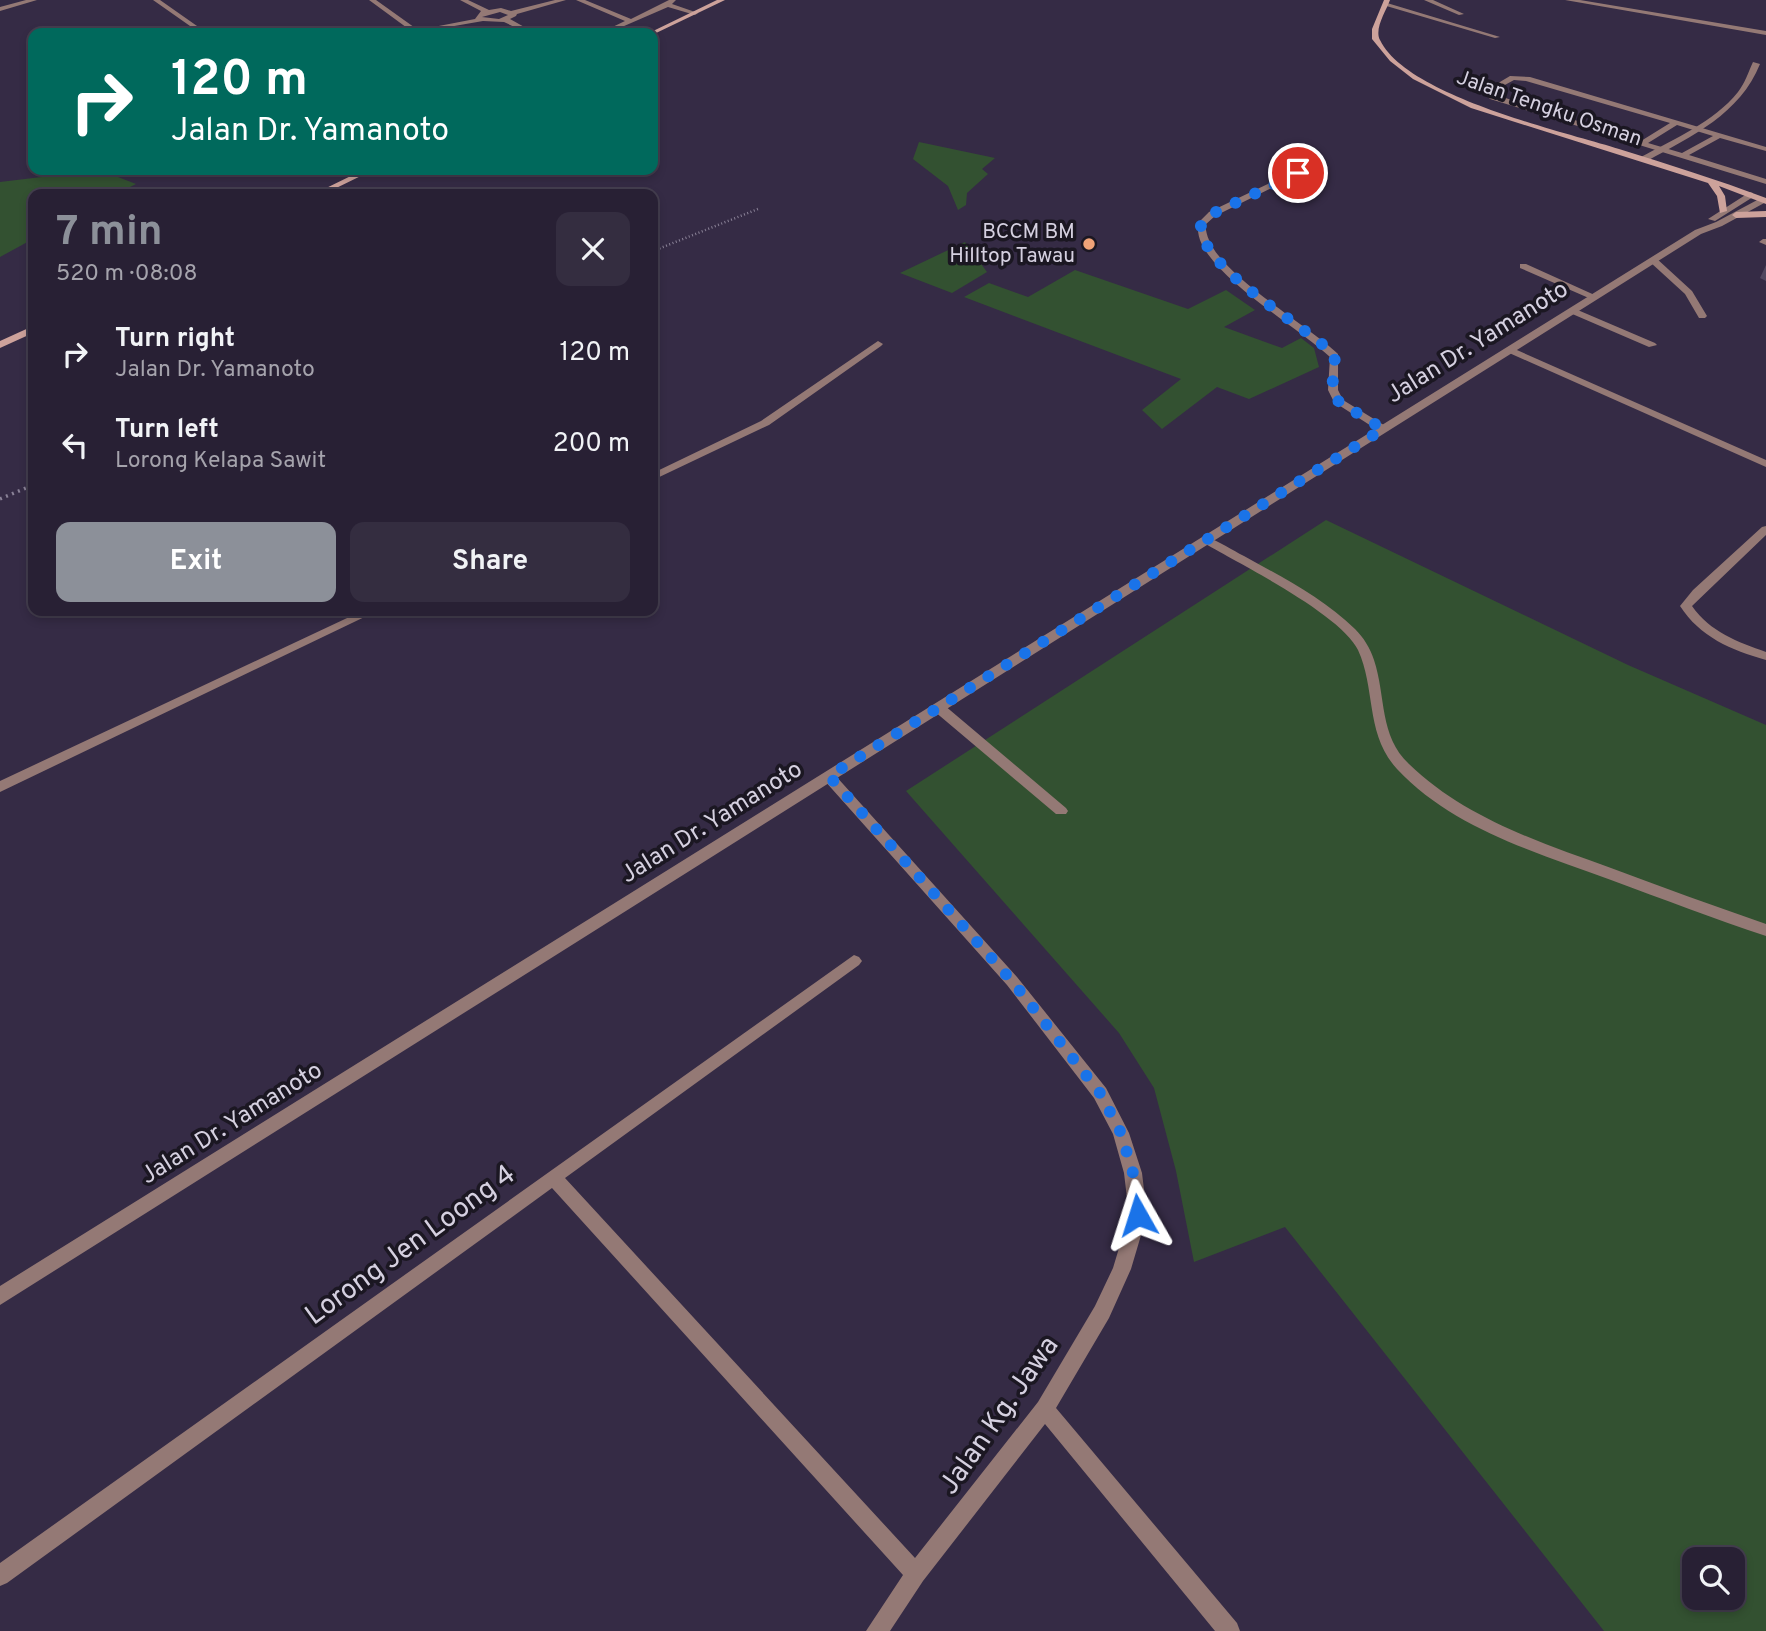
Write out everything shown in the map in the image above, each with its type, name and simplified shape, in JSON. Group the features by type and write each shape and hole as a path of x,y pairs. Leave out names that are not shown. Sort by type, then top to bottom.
{"main road":[{"path":"658,30 722,0"},
{"name":"Jalan Tengku Osman","path":"1386,2 1375,29 1375,39 1381,50 1415,77 1471,103 1765,200"},
{"path":"329,189 358,175"},
{"path":"1711,181 1721,196 1723,211"},
{"path":"1736,215 1766,214"},
{"path":"0,345 28,331"}],"street":[{"path":"0,9 34,0"},
{"path":"156,0 197,28"},
{"path":"373,0 411,28"},
{"path":"463,0 485,11 512,13 563,0"},
{"path":"579,0 631,21"},
{"path":"1427,0 1461,14"},
{"path":"1568,0 1766,33"},
{"path":"1386,2 1497,37"},
{"path":"615,28 670,3 695,13"},
{"path":"480,20 477,16 485,11"},
{"path":"442,28 480,20 506,20 513,17 512,13"},
{"path":"506,20 522,28"},
{"path":"1644,159 1728,108 1744,93 1756,64"},
{"path":"1766,149 1527,79 1513,78 1487,92 1493,97 1664,148 1766,182"},
{"path":"1644,142 1677,122"},
{"path":"1684,155 1720,135"},
{"path":"1298,173 1212,214 1201,223 1200,234 1208,249 1232,275 1320,340 1335,356 1332,390 1339,402 1383,429"},
{"name":"Jalan Dr. Yamanoto","path":"1698,232 1723,211 1750,195"},
{"name":"Jalan Dr. Yamanoto","path":"0,1296 1698,232 1765,200"},
{"path":"1653,260 1689,293 1702,316"},
{"path":"1524,265 1594,297"},
{"path":"1573,310 1652,345"},
{"path":"658,475 765,423 878,344"},
{"path":"1510,350 1766,464"},
{"path":"1766,529 1686,606 1693,618 1713,634 1766,656"},
{"path":"1206,540 1328,612 1349,631 1362,646 1378,727 1400,764 1452,807 1507,836 1766,930"},
{"path":"0,787 360,616"},
{"path":"939,708 1061,811"},
{"name":"Jalan Kg. Jawa","path":"829,776 1012,981 1100,1093 1121,1133 1133,1173 1138,1215 1122,1269 1102,1312 1045,1409 916,1574 877,1631"},
{"name":"Lorong Jen Loong 4","path":"0,1577 854,961"},
{"path":"554,1178 916,1574"},
{"path":"1045,1409 1229,1631"}],"path":[{"path":"658,249 758,209"},
{"path":"0,499 28,487"}],"green space":[{"path":"919,142 995,158 982,169 988,174 967,193 966,205 958,210 948,186 913,159"},
{"path":"58,175 113,175 136,184 126,189 28,189 28,242 0,257 0,182"},
{"path":"965,242 987,272 952,293 900,273"},
{"path":"1075,270 1188,309 1226,290 1255,310 1224,327 1282,348 1301,338 1314,348 1319,367 1249,399 1217,387 1162,429 1142,410 1181,379 964,297 989,283 1028,297"},
{"path":"1326,520 1628,665 1766,725 1766,1631 1604,1631 1285,1227 1194,1262 1176,1171 1154,1088 1119,1033 906,791"}],"place":[{"name":"BCCM BM Hilltop Tawau","path":"1089,244"}],"route":[{"path":"1138,1215 1133,1173 1121,1133 1100,1093 1012,981 829,776 1383,429 1339,402 1332,390 1335,356 1320,340 1232,275 1208,249 1200,234 1201,223 1212,214 1298,173"}]}
